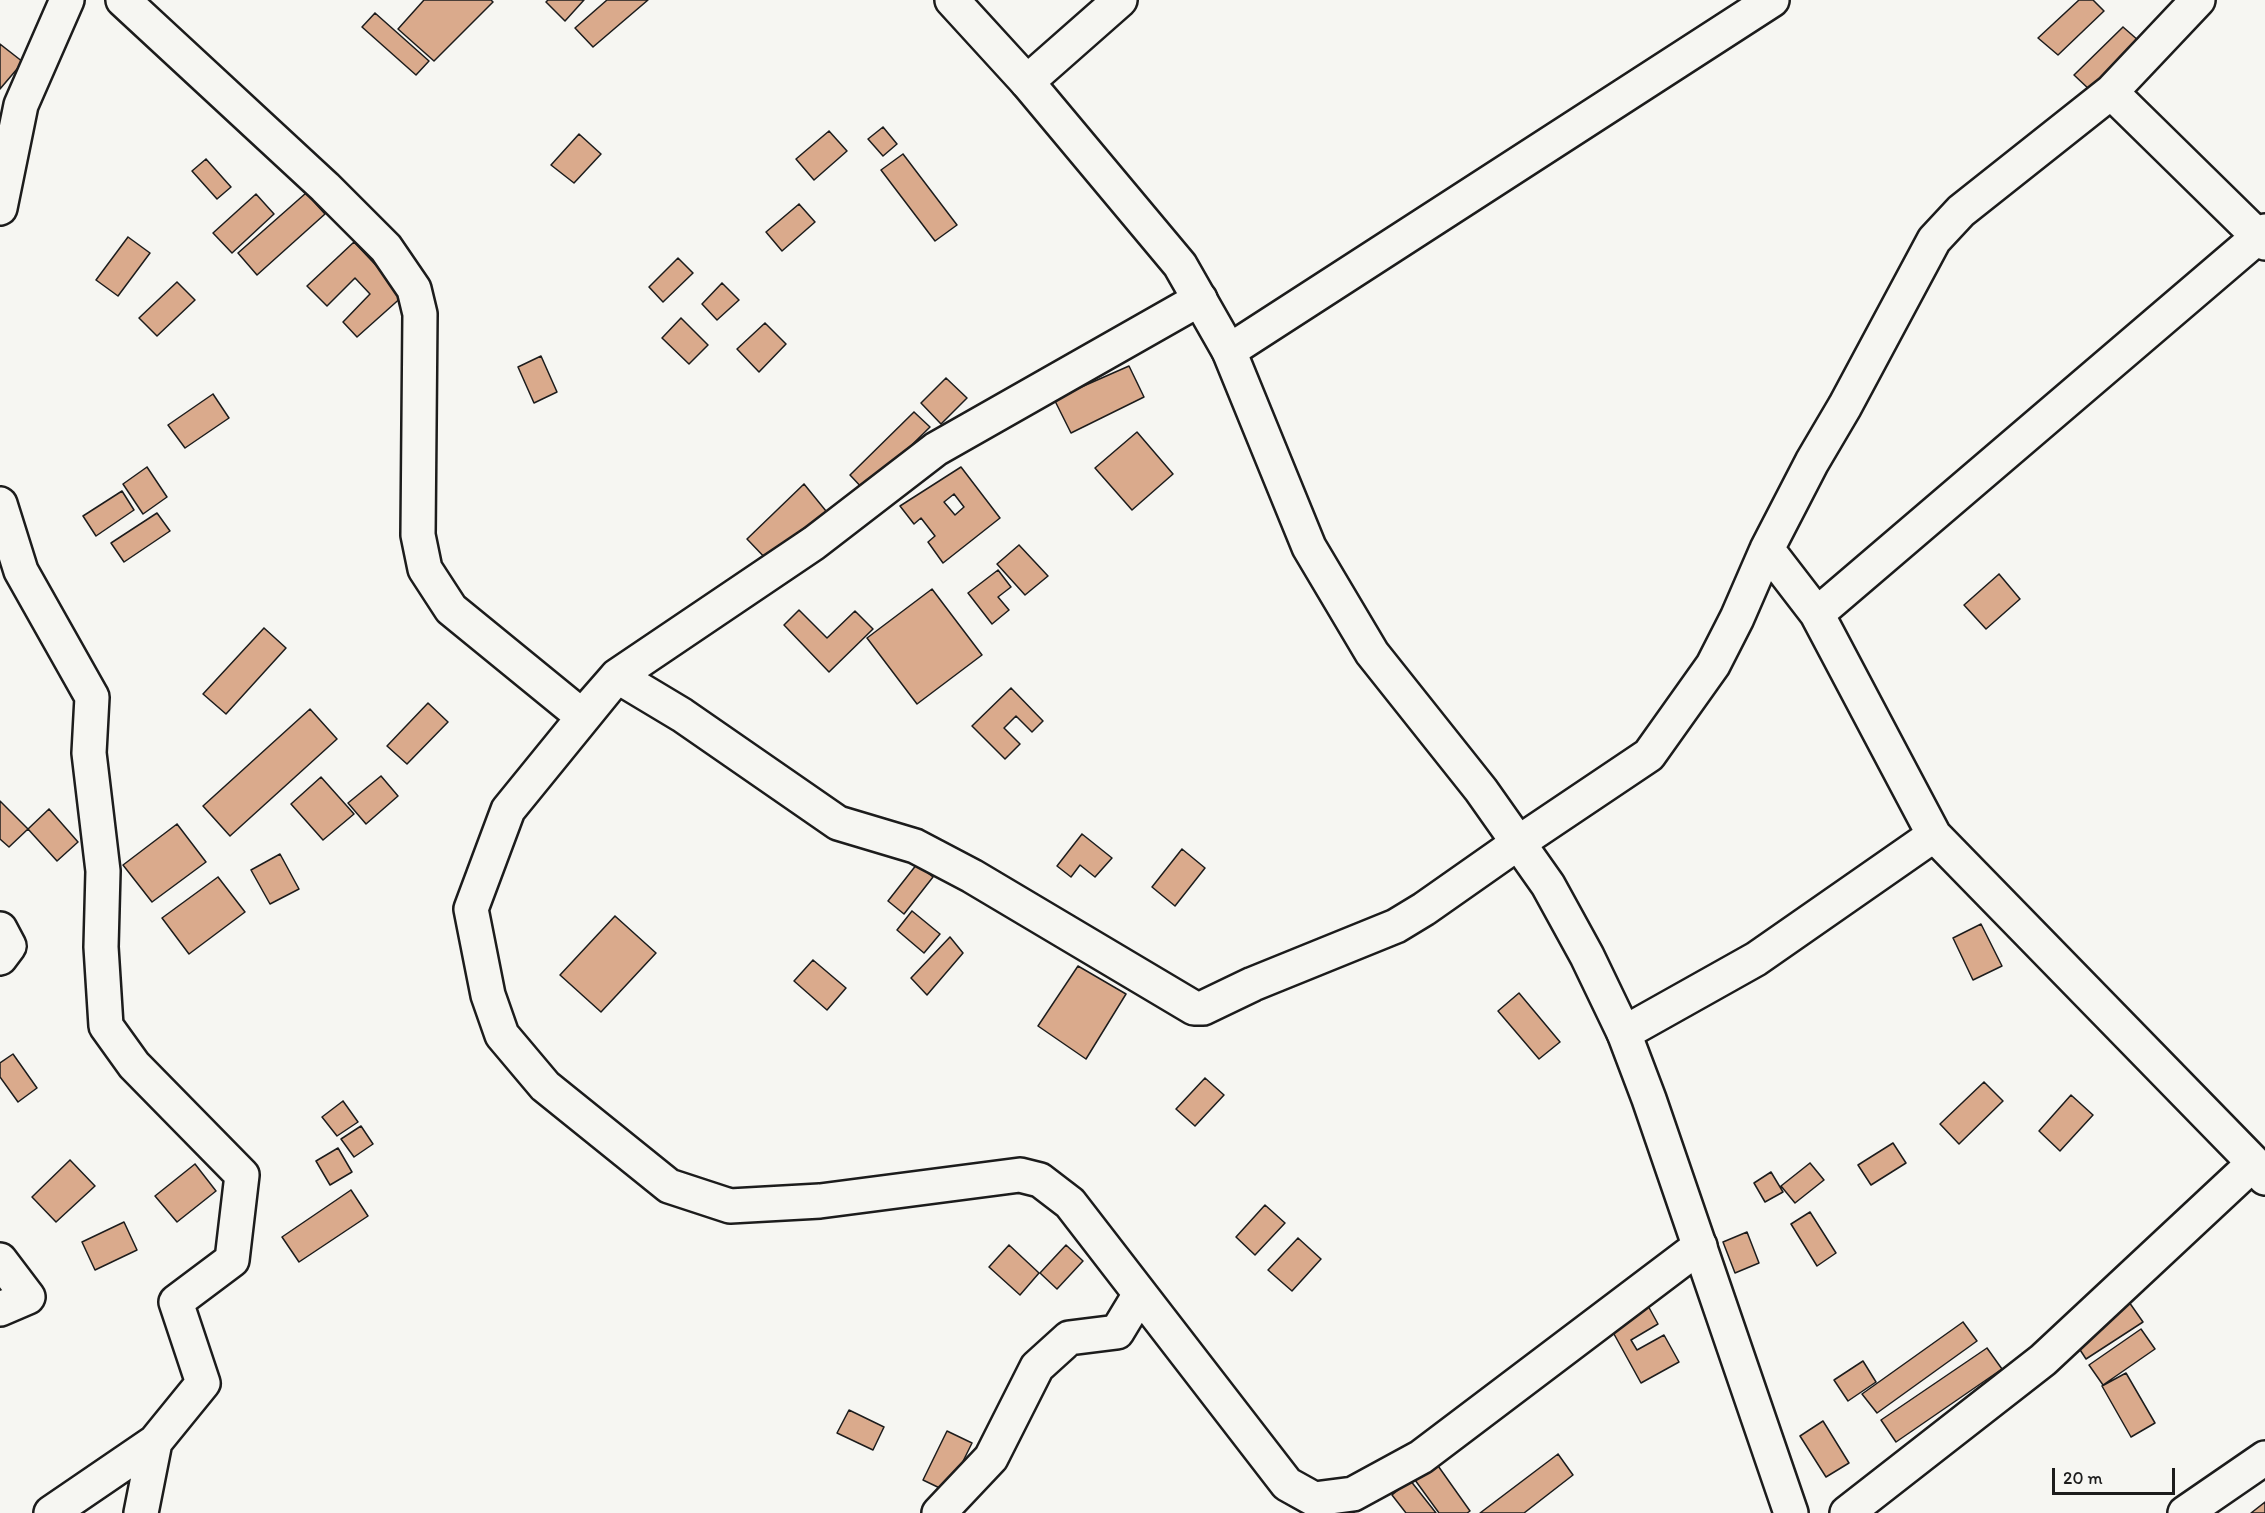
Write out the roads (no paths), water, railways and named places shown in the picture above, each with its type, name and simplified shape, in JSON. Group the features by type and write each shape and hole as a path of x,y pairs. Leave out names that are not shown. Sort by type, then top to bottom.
{"street":[{"path":"0,208 21,105 67,0"},
{"path":"123,0 325,187 386,248 414,289 420,314 418,535 425,569 451,609 582,716 617,676 814,543 936,449 1200,299"},
{"path":"952,0 1027,82 1180,265 1229,351 1309,547 1372,653 1481,790 1548,885 1587,956 1624,1034 1649,1099 1791,1513"},
{"path":"1027,82 1120,0"},
{"path":"1229,351 1772,0"},
{"path":"617,676 682,715 838,823 915,846 972,876 1194,1008 1203,1008 1253,984 1396,926 1425,909 1649,755 1713,665 1737,618 1767,549 1812,462 1845,406 1934,240 1961,211 2111,92 2198,0"},
{"path":"1817,614 2263,237 2111,92"},
{"path":"0,504 21,571 92,697 89,753 104,871 101,947 106,1026 134,1065 242,1175 232,1260 176,1302 203,1383 155,1442 51,1513"},
{"path":"1767,549 1817,614 1934,835 2259,1171 2043,1360 1846,1513"},
{"path":"617,676 508,810 471,909 488,995 502,1035 545,1086 669,1186 730,1206 820,1201 1020,1175 1040,1180 1070,1203 1287,1484 1314,1499 1353,1494 1421,1457 1700,1246"},
{"path":"1624,1034 1756,959 1934,835"},
{"path":"0,929 9,946 0,958"},
{"path":"0,1260 28,1298 0,1308"},
{"path":"939,1513 991,1458 1037,1367 1069,1338 1117,1332 1140,1294"},
{"path":"141,1513 155,1442"},
{"path":"2185,1513 2265,1458"}]}
